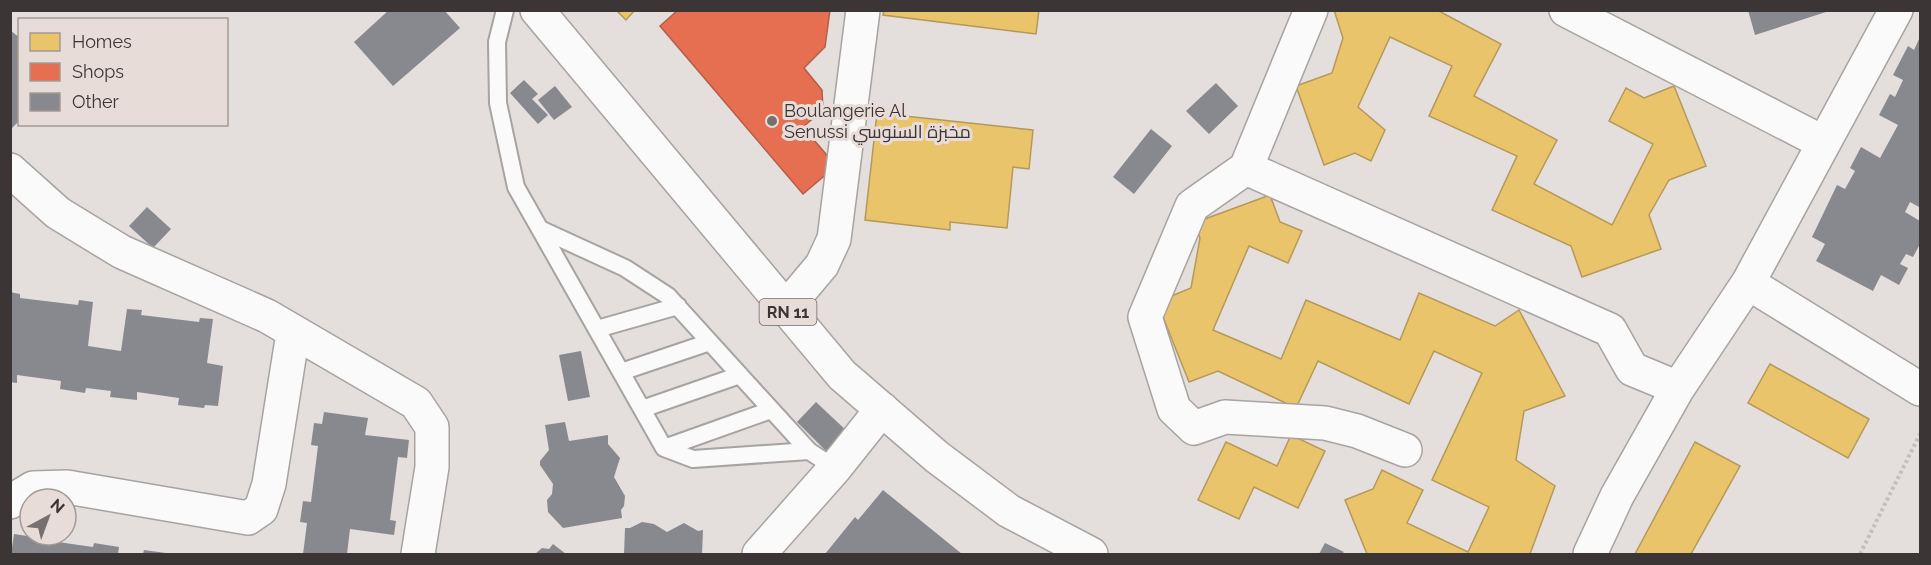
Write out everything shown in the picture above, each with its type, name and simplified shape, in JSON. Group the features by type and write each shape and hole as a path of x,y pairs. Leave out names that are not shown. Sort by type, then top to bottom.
{"street":[{"name":"RN 11","path":"537,10 842,375 937,457 1009,511 1090,554"},
{"path":"785,309 822,265 834,239 863,10"},
{"path":"1311,10 1246,168 1192,206 1144,317 1174,409 1194,428 1225,417 1324,423 1357,431 1405,450"},
{"path":"1566,10 1824,143"},
{"path":"1590,555 1617,496 1678,388 1748,283 1896,10"},
{"path":"1246,168 1610,330 1632,369 1678,388"},
{"path":"10,170 58,213 122,252 267,316 292,333 416,403 432,428 432,467 418,555"},
{"path":"1748,283 1920,389"},
{"path":"10,502 33,488 67,488 248,518 255,514 261,509 269,484 292,333"},
{"path":"759,555 822,460 882,410"}],"lane":[{"path":"505,10 497,42 498,103 516,187 664,448 693,459 822,460"},
{"path":"540,229 625,268 668,296 771,410 822,460"},
{"path":"597,329 678,306"},
{"path":"621,372 710,342"},
{"path":"642,409 740,375"},
{"path":"664,448 771,410"}],"path":[{"path":"1860,555 1920,434"}],"building: Homes":[{"path":"616,10 635,10 626,20"},
{"path":"884,10 1039,10 1036,34 883,15"},
{"path":"1334,10 1437,10 1501,44 1474,96 1557,140 1534,184 1612,225 1653,144 1609,121 1626,88 1644,98 1674,86 1706,166 1669,180 1649,215 1661,249 1582,277 1571,246 1492,210 1517,156 1429,116 1452,66 1390,37 1358,107 1385,130 1371,161 1355,153 1324,165 1296,86 1332,73 1343,38"},
{"path":"877,113 1033,130 1029,169 1013,167 1007,228 950,222 950,230 865,220"},
{"path":"1270,195 1280,222 1302,231 1288,263 1249,246 1213,330 1281,359 1306,300 1400,340 1419,293 1495,326 1519,310 1565,396 1524,411 1516,460 1555,486 1530,554 1367,554 1345,500 1373,489 1382,470 1423,490 1407,523 1468,552 1489,507 1432,480 1482,373 1434,351 1409,404 1318,361 1296,408 1218,371 1189,382 1157,302 1191,288 1200,238 1194,223"},
{"path":"1770,364 1869,419 1848,458 1748,403"},
{"path":"1291,435 1325,451 1298,508 1254,487 1239,519 1198,500 1226,442 1277,466"},
{"path":"1695,442 1740,466 1691,554 1635,554"}],"building: Shops":[{"path":"678,10 830,10 825,47 804,68 822,90 823,110 803,127 836,166 803,194 660,26"}],"building: Other":[{"path":"389,10 444,10 460,28 393,86 354,42"},
{"path":"1748,10 1829,10 1829,11 1755,35"},
{"path":"10,30 18,36 18,122 10,130"},
{"path":"1920,37 1920,204 1919,207 1910,202 1905,212 1920,221 1920,244 1913,257 1906,254 1900,264 1908,268 1899,285 1881,275 1873,291 1816,261 1825,244 1812,237 1837,185 1845,189 1855,171 1850,168 1861,147 1880,158 1898,125 1879,115 1890,94 1895,97 1903,80 1893,75 1908,46 1914,50"},
{"path":"524,80 538,94 532,99 548,115 538,124 510,93"},
{"path":"1216,83 1238,106 1209,134 1186,111"},
{"path":"555,86 572,107 554,120 538,100"},
{"path":"1151,129 1172,146 1134,194 1113,177"},
{"path":"147,207 171,229 153,248 129,226"},
{"path":"10,292 20,294 20,298 78,305 79,300 93,302 88,346 121,351 127,309 142,310 141,315 199,322 200,318 213,319 207,363 223,366 218,406 205,405 204,408 178,405 179,398 137,392 137,400 110,397 111,391 86,388 85,393 60,389 61,381 17,375 17,383 10,382"},
{"path":"581,351 590,397 568,401 559,355"},
{"path":"816,402 850,434 830,455 797,422"},
{"path":"324,412 368,418 365,435 409,440 407,458 398,457 390,520 396,521 394,535 350,529 347,554 303,554 307,523 300,522 303,501 311,502 318,446 311,445 314,423 322,424"},
{"path":"565,422 569,441 608,435 608,444 620,458 614,477 625,496 621,510 622,518 563,528 548,512 547,500 552,494 553,484 540,465 540,461 549,450 545,425"},
{"path":"883,490 962,554 825,554 855,517 858,520"},
{"path":"642,522 654,524 667,532 684,523 698,531 703,530 702,554 624,554 625,528"},
{"path":"14,534 18,535 18,547 78,547 78,545 93,547 94,543 119,547 118,554 11,554"},
{"path":"1325,543 1344,552 1342,554 1319,554"},
{"path":"553,544 566,554 535,554 542,548 549,549"},
{"path":"144,550 166,553 166,554 143,554"}],"place":[{"name":"Boulangerie Al Senussi مخبزة السنوسي","path":"772,121"}]}
